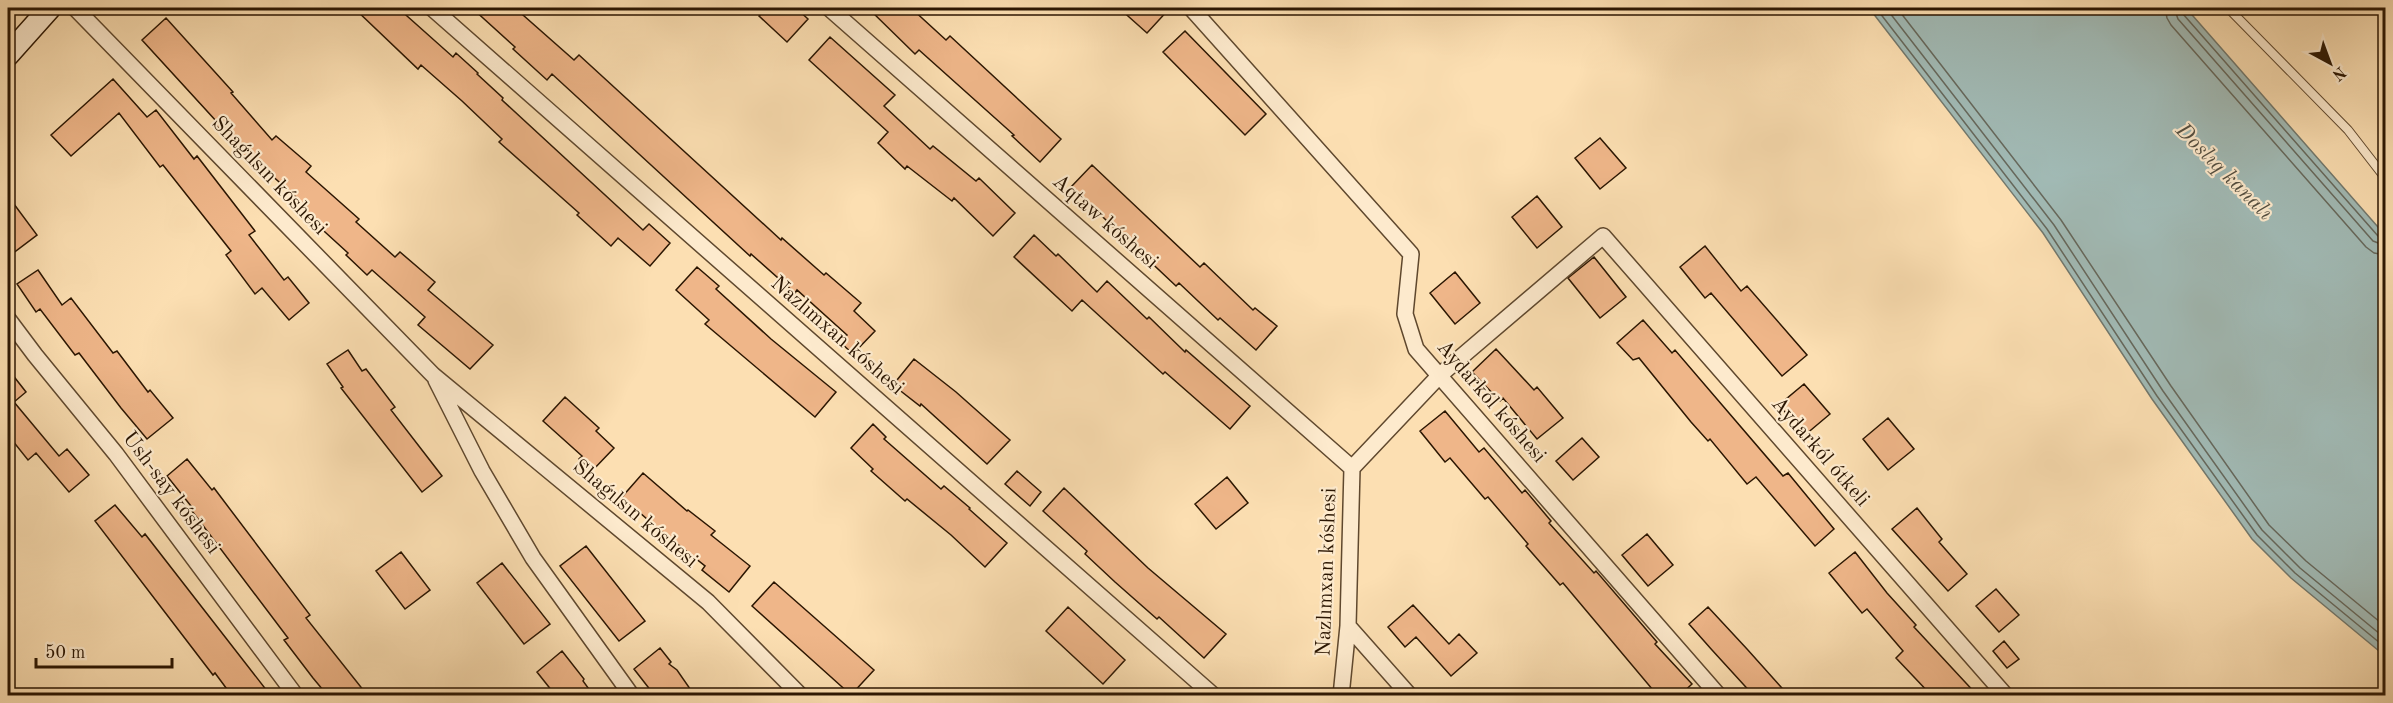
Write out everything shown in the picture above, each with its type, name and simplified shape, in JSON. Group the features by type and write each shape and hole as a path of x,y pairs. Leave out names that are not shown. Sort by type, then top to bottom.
{"street":[{"path":"8,56 50,8"},
{"name":"Shaǵılsın kóshesi","path":"75,8 433,375 708,602 801,696"},
{"name":"Nazlımxan kóshesi","path":"432,8 1214,696"},
{"name":"Aqtaw kóshesi","path":"829,8 1352,468"},
{"name":"Aydarkól kóshesi","path":"1191,8 1411,254 1405,314 1416,349 1719,696"},
{"name":"Nazlımxan kóshesi","path":"1341,696 1348,626 1352,468 1440,375 1603,236"},
{"name":"Aydarkól ótkeli","path":"1603,236 2006,696"},
{"name":"Ush-say kóshesi","path":"8,318 35,355 116,454 296,696"},
{"name":"Shaǵılsın kóshesi","path":"433,375 482,471 533,558 632,696"},
{"path":"1348,626 1410,696"}],"lane":[{"path":"2228,8 2348,130 2385,179"}],"water":[{"name":"Doslıq kanalı","path":"1869,8 2186,8 2385,235 2385,656 2291,578 2252,539 2152,399 2043,233"}],"building":[{"path":"354,8 398,8 453,57 456,53 503,98 502,100 643,230 649,224 670,243 650,266 618,238 611,246 577,215 579,213 499,142 502,139 462,101 421,65 418,69"},
{"path":"472,8 515,8 574,60 579,55 781,240 782,238 824,275 826,273 861,303 854,311 875,331 853,354 840,342 847,335 797,290 795,293 751,254 750,256 552,74 547,80"},
{"path":"768,8 796,8 808,19 787,42 759,16"},
{"path":"868,8 911,8 946,40 950,36 1061,139 1040,162 1012,136 1014,135 919,50 915,54"},
{"path":"1119,8 1170,8 1147,33"},
{"path":"166,18 233,92 231,93 272,140 276,136 311,166 306,172 359,219 356,222 395,257 400,252 435,282 428,290 493,345 470,369 418,325 425,317 372,270 367,275 346,255 348,253 303,212 307,207 249,155 245,159 215,124 217,122 142,40"},
{"path":"1185,31 1266,114 1245,135 1163,52"},
{"path":"830,37 895,95 884,106 930,149 933,146 976,181 979,178 1015,213 993,236 954,198 952,201 907,166 905,169 878,143 888,132 809,60"},
{"path":"113,79 147,117 156,110 194,159 197,156 255,231 249,235 284,280 288,277 309,303 289,320 262,288 255,294 226,255 231,251 163,165 160,167 119,113 71,156 51,135"},
{"path":"1600,138 1626,168 1600,189 1575,158"},
{"path":"1092,165 1200,267 1204,263 1253,310 1255,308 1277,326 1256,350 1220,318 1218,320 1179,283 1176,286 1071,187"},
{"path":"8,196 37,235 8,257"},
{"path":"1537,196 1562,227 1537,248 1512,217"},
{"path":"1034,235 1056,256 1058,254 1097,292 1107,281 1147,319 1149,317 1185,352 1186,350 1250,406 1230,429 1165,372 1163,374 1082,300 1072,311 1014,257"},
{"path":"1705,246 1741,291 1747,286 1807,355 1782,376 1711,293 1705,298 1680,267"},
{"path":"1594,257 1626,297 1600,318 1568,278"},
{"path":"697,267 719,286 716,289 771,339 836,392 815,417 705,324 709,320 676,290"},
{"path":"38,270 62,305 71,298 113,353 117,351 148,392 150,390 173,418 147,439 79,353 75,355 40,309 36,312 17,284"},
{"path":"1455,272 1480,303 1455,324 1430,293"},
{"path":"1643,320 1672,353 1675,350 1783,476 1788,473 1834,529 1815,546 1756,477 1747,484 1710,439 1708,441 1691,422 1639,358 1633,360 1617,343"},
{"path":"1496,349 1534,390 1537,387 1563,418 1537,439 1503,398 1500,401 1472,372"},
{"path":"348,350 362,371 366,369 395,407 391,410 442,476 422,492 341,388 343,387 327,364"},
{"path":"914,359 956,392 1010,440 987,464 921,404 920,406 893,385"},
{"path":"8,369 26,392 14,402 59,456 67,449 89,475 69,492 36,453 28,460 8,435"},
{"path":"1804,384 1830,414 1805,435 1779,405"},
{"path":"565,397 599,428 596,431 614,448 592,471 579,459 582,456 543,421"},
{"path":"1445,411 1479,452 1484,448 1522,493 1525,490 1551,521 1549,523 1594,573 1596,571 1657,642 1655,644 1692,684 1679,696 1658,696 1563,583 1560,585 1526,546 1528,544 1488,497 1485,499 1450,458 1445,462 1420,431"},
{"path":"1888,418 1914,449 1888,470 1863,439"},
{"path":"873,424 886,437 884,439 941,489 944,486 1007,543 985,567 951,535 907,499 905,501 871,471 873,469 851,448"},
{"path":"1582,438 1599,457 1573,480 1556,461"},
{"path":"187,459 212,490 214,488 310,615 306,618 368,696 328,696 313,678 284,640 288,638 167,476"},
{"path":"1017,471 1041,492 1030,506 1005,484"},
{"path":"643,473 687,511 715,531 711,535 750,566 729,592 702,570 705,566 622,497"},
{"path":"1227,477 1248,503 1216,529 1195,504"},
{"path":"1064,488 1148,568 1226,634 1204,658 1159,617 1157,619 1115,582 1085,554 1087,551 1043,511"},
{"path":"115,505 142,537 145,534 271,696 232,696 215,673 213,675 95,521"},
{"path":"1917,508 1942,539 1939,542 1967,574 1948,591 1892,529"},
{"path":"1647,534 1673,565 1648,586 1622,555"},
{"path":"586,546 645,621 619,641 560,566"},
{"path":"401,552 430,590 405,609 376,571"},
{"path":"1855,552 1916,625 1914,627 1978,696 1932,696 1896,658 1903,651 1867,609 1862,613 1829,573"},
{"path":"502,563 550,624 524,644 477,583"},
{"path":"774,582 874,670 851,695 752,606"},
{"path":"1996,589 2019,615 1999,632 1976,606"},
{"path":"1413,605 1449,644 1459,634 1477,653 1451,676 1416,637 1405,647 1388,627"},
{"path":"1068,607 1125,660 1103,684 1046,631"},
{"path":"1708,607 1789,696 1754,696 1712,650 1689,624"},
{"path":"2004,641 2019,659 2007,668 1993,651"},
{"path":"660,648 671,662 669,664 677,670 695,696 655,696 634,669"},
{"path":"562,651 594,696 556,696 537,672"}],"waterway":[{"path":"8,12 12,8"}]}
